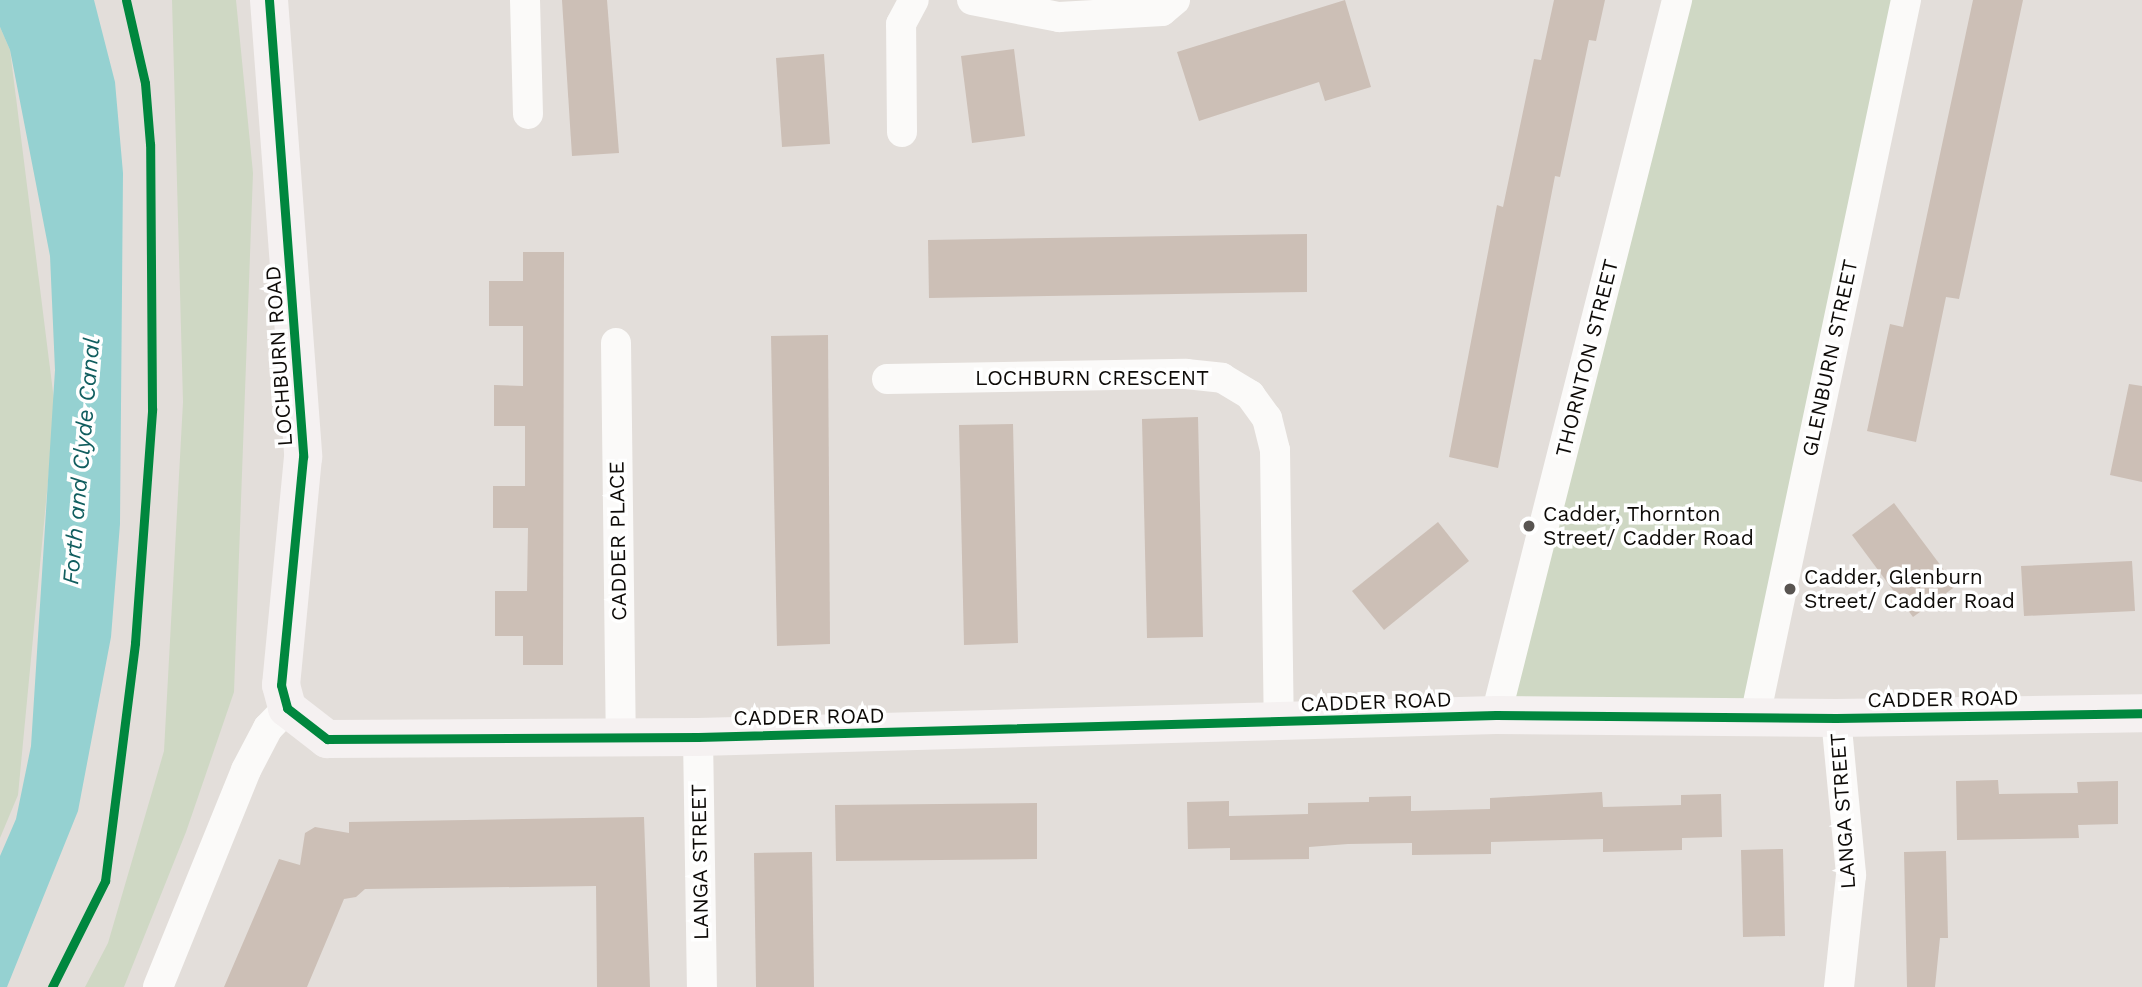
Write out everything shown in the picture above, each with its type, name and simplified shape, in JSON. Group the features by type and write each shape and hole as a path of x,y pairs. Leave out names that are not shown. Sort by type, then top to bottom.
{"street":[{"name":"LOCHBURN ROAD","path":"269,0 303,457 280,661 287,708"},
{"path":"525,0 528,114"},
{"path":"902,132 901,24 914,0"},
{"path":"972,0 1059,17 1161,11 1175,0"},
{"name":"THORNTON STREET","path":"1496,715 1678,0"},
{"name":"GLENBURN STREET","path":"1755,717 1906,0"},
{"name":"CADDER PLACE","path":"615,343 621,738"},
{"name":"LOCHBURN CRESCENT","path":"887,379 1186,374 1222,378 1250,395 1267,418 1275,450 1279,724"},
{"name":"CADDER ROAD","path":"287,708 318,735 346,742 1279,724 1496,715 1836,718 2142,713"},
{"path":"159,987 246,770 268,728 287,708"},
{"name":"LANGA STREET","path":"1836,718 1851,875 1839,987"},
{"name":"LANGA STREET","path":"698,737 702,987"}],"green space":[{"path":"172,0 236,0 253,173 234,692 186,832 124,987 85,987 108,943 164,751 183,402"},
{"path":"1682,0 1902,0 1754,708 1507,710"},
{"path":"0,27 10,50 55,408 18,795 0,838"}],"water":[{"name":"Forth and Clyde Canal","path":"0,0 94,0 115,82 123,173 120,524 111,637 78,811 7,987 0,987 0,856 16,819 31,746 55,370 50,256 10,50 0,27"}],"building":[{"path":"562,0 607,0 619,153 572,156"},
{"path":"1345,0 1371,87 1325,101 1319,82 1199,121 1177,52"},
{"path":"1554,0 1605,0 1596,41 1589,40 1560,177 1555,176 1498,468 1449,457 1497,205 1503,207 1534,59 1541,60"},
{"path":"1973,0 2023,0 1959,299 1946,297 1916,442 1867,431 1890,324 1903,327"},
{"path":"1014,49 1025,136 972,143 961,56"},
{"path":"824,54 830,144 782,147 776,58"},
{"path":"1307,234 1307,292 929,298 928,240"},
{"path":"523,252 564,252 563,665 523,665 523,636 495,636 495,591 527,591 528,528 493,528 493,486 525,486 525,426 494,426 494,385 523,386 523,326 489,326 489,281 523,281"},
{"path":"828,335 830,644 777,646 771,336"},
{"path":"2129,384 2142,386 2142,482 2110,475"},
{"path":"1198,417 1203,637 1147,638 1142,419"},
{"path":"1013,424 1018,643 964,645 959,425"},
{"path":"1894,503 1956,586 1913,617 1852,535"},
{"path":"1438,522 1469,561 1384,630 1352,591"},
{"path":"2132,561 2135,611 2024,616 2021,566"},
{"path":"1998,780 1999,794 2078,793 2077,782 2118,781 2118,824 2078,825 2079,838 1957,840 1956,781"},
{"path":"1602,792 1603,807 1681,805 1681,795 1721,794 1722,837 1682,838 1682,850 1603,852 1603,839 1491,842 1491,854 1412,855 1412,843 1348,844 1309,847 1309,859 1230,860 1230,848 1188,849 1187,802 1229,801 1229,816 1308,814 1308,803 1369,802 1369,797 1411,796 1411,811 1490,809 1490,798"},
{"path":"1037,803 1037,859 836,861 835,805"},
{"path":"644,817 650,987 597,987 596,886 365,889 356,897 344,899 307,987 224,987 279,859 300,865 305,833 315,827 349,833 349,822"},
{"path":"1783,849 1785,936 1743,937 1741,850"},
{"path":"1946,851 1948,938 1940,938 1935,987 1907,987 1904,852"},
{"path":"812,852 814,987 756,987 754,853"}],"cycle path":[{"path":"52,987 105,881 135,643 152,409 150,144 145,83 126,0"},
{"path":"269,0 303,457 281,685 287,708 327,739 698,737 1496,715 1836,718 2142,713"}],"place":[{"name":"Cadder, Thornton Street/ Cadder Road","path":"1529,526"},
{"name":"Cadder, Glenburn Street/ Cadder Road","path":"1790,589"}]}
